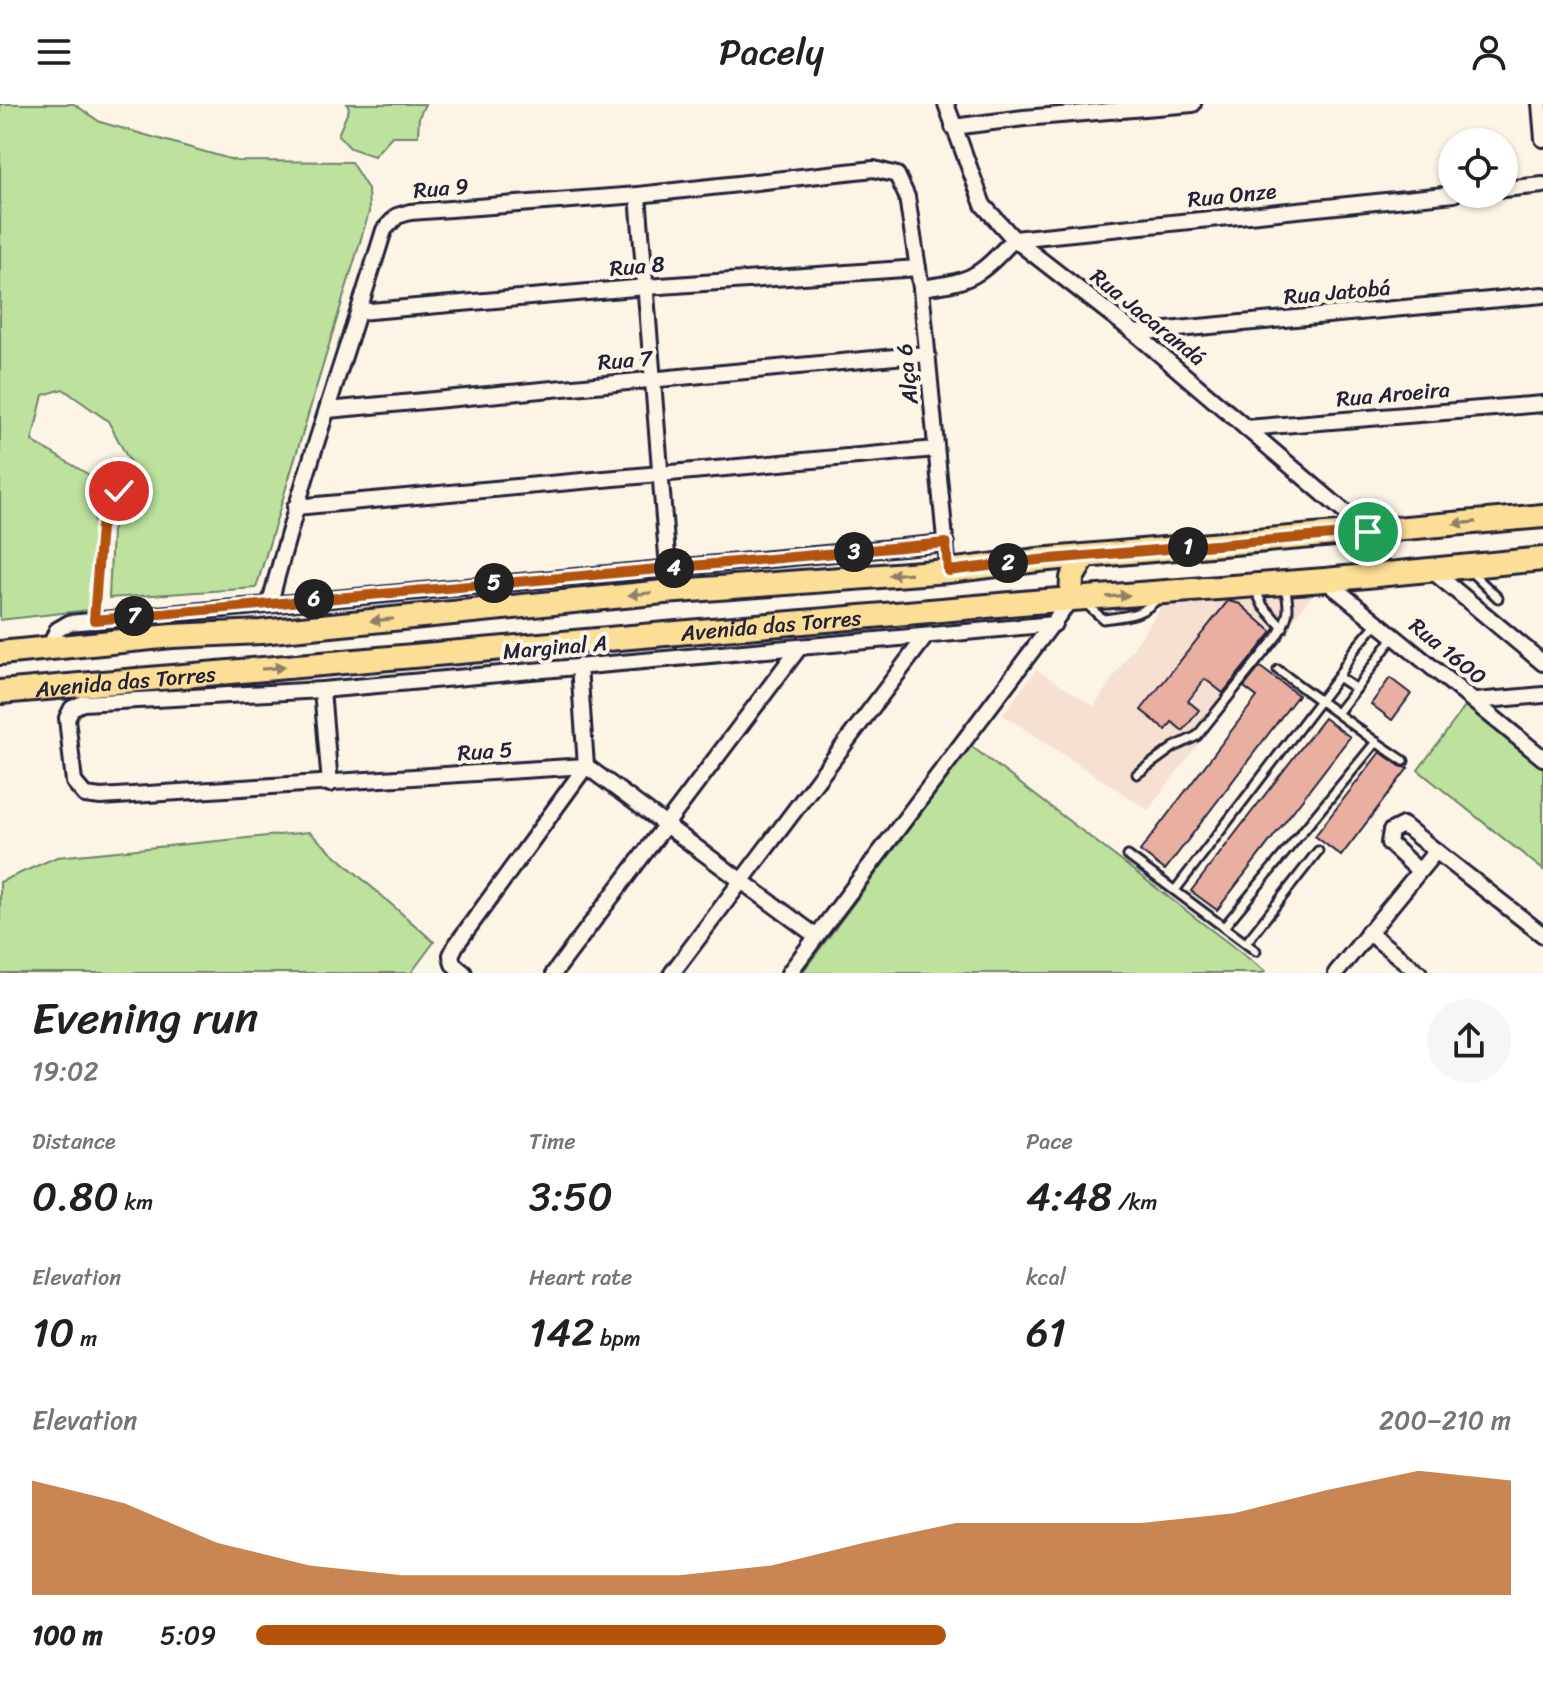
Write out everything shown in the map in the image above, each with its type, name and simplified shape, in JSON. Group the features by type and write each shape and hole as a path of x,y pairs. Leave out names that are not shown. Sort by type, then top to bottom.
{"main road":[{"name":"Avenida das Torres","path":"0,653 1543,516"},
{"path":"1076,599 1072,578 1085,556"},
{"name":"Avenida das Torres","path":"0,692 1543,559"},
{"path":"1033,602 1040,585 1038,560"},
{"path":"232,671 226,657 227,647 242,632"},
{"path":"168,677 175,650 172,636"}],"street":[{"name":"Rua Jacarandá","path":"946,104 983,205 1014,239 1135,333 1368,532"},
{"path":"1024,118 1036,104"},
{"path":"953,127 1193,104"},
{"path":"1540,104 1543,139"},
{"name":"Rua 9","path":"270,603 295,507 384,230 397,216 410,212 638,195 874,169 897,175"},
{"name":"Alça 6","path":"897,175 907,197 921,288 948,571"},
{"path":"1518,188 1543,185"},
{"path":"638,195 668,568"},
{"name":"Rua Onze","path":"1014,239 1438,196"},
{"path":"921,288 960,283 978,275 1014,239"},
{"name":"Rua 8","path":"359,312 646,287 918,268"},
{"name":"Rua Jatobá","path":"1135,333 1543,295"},
{"name":"Rua 7","path":"328,410 927,354"},
{"name":"Rua Aroeira","path":"1246,428 1543,404"},
{"path":"295,507 936,449"},
{"path":"49,649 57,630 69,623 94,620 946,543"},
{"path":"1430,569 1543,663"},
{"name":"Rua 1600","path":"1325,580 1543,758"},
{"path":"789,973 1076,599"},
{"name":"Marginal A","path":"101,797 85,795 74,782 67,718 72,708 83,703 322,690 1054,624"},
{"path":"672,973 926,636"},
{"path":"554,973 799,648"},
{"path":"464,973 453,964 451,955 456,945 586,766 579,666"},
{"path":"322,690 330,784"},
{"path":"1476,701 1543,695"},
{"path":"586,766 816,936"},
{"name":"Rua 5","path":"101,797 586,766"},
{"path":"1419,871 1389,843 1391,831 1403,825 1543,935"},
{"path":"1336,973 1436,851"},
{"path":"1368,932 1419,973"}],"lane":[{"path":"94,620 101,527 116,507 119,491 113,470"},
{"path":"1464,566 1498,598"},
{"path":"1137,774 1174,747 1197,736 1283,628 1290,610 1285,583"},
{"path":"1254,585 1263,606 1283,628"},
{"path":"1176,889 1377,623"},
{"path":"1338,712 1394,636"},
{"path":"1278,670 1404,761"},
{"path":"1338,677 1356,689"},
{"path":"1224,927 1376,742"},
{"path":"1246,943 1318,851"},
{"path":"1128,856 1256,951"}],"shaded area":[{"path":"1312,595 1148,810 1003,715 1036,669 1094,706 1167,598"}],"green space":[{"path":"0,104 74,104 100,122 237,161 351,162 368,189 369,212 256,588 109,598 112,531 127,498 131,464 108,421 63,389 43,395 32,441 91,476 100,598 89,610 0,620"},
{"path":"347,104 425,104 419,117 418,136 392,136 374,156 350,148 338,135 349,109"},
{"path":"1470,700 1543,760 1543,870 1418,770"},
{"path":"971,746 1265,971 802,973"},
{"path":"309,832 434,942 411,973 0,973 0,882 57,857"}],"building":[{"path":"1228,601 1240,604 1272,632 1223,693 1205,679 1188,701 1199,710 1183,731 1172,722 1166,730 1141,710"},
{"path":"1260,667 1298,695 1165,870 1140,851 1257,697 1244,687"},
{"path":"1390,678 1411,694 1392,720 1371,704"},
{"path":"1324,718 1350,737 1217,910 1191,891"},
{"path":"1380,752 1408,768 1341,856 1315,836"}],"route":[{"path":"119,491 116,507 101,527 94,620 946,543 948,571 1038,560 1368,532"}]}
